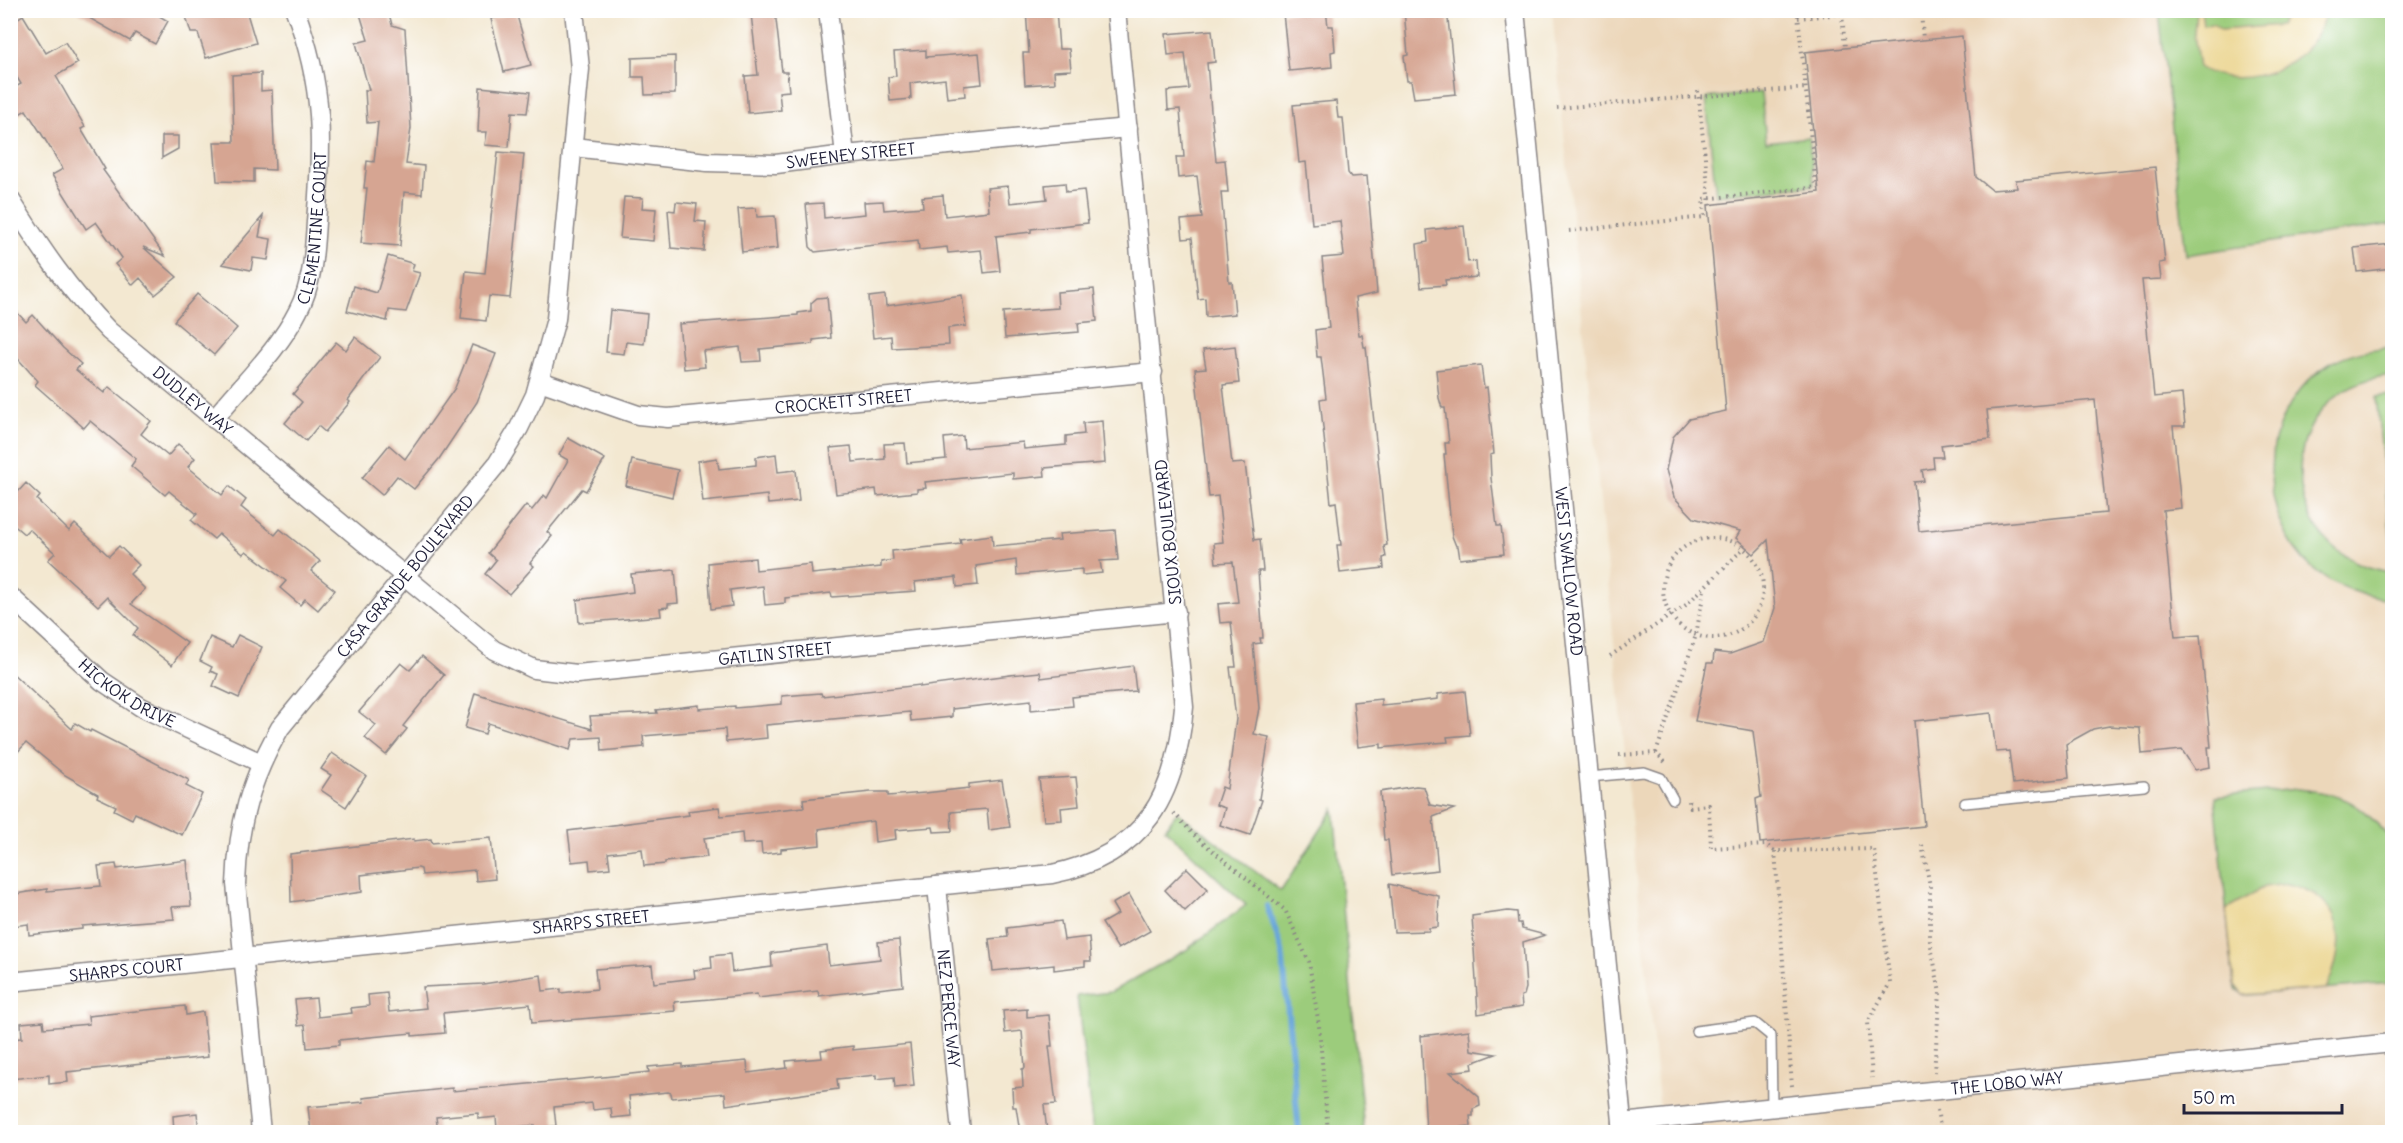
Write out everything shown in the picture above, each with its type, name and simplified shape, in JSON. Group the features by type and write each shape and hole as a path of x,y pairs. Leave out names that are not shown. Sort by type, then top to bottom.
{"street":[{"name":"CLEMENTINE COURT","path":"214,419 286,333 299,309 310,278 322,153 321,117 316,80 295,10"},
{"name":"CASA GRANDE BOULEVARD","path":"261,1132 236,884 237,849 244,809 261,763 280,728 497,464 519,428 540,381 556,319 573,147 580,69 574,10"},
{"path":"828,10 844,155"},
{"name":"SIOUX BOULEVARD","path":"937,886 1052,874 1096,861 1134,835 1162,798 1181,746 1184,707 1176,612 1116,10"},
{"name":"WEST SWALLOW ROAD","path":"1515,10 1622,1128"},
{"name":"SWEENEY STREET","path":"573,147 733,164 776,164 844,155 1128,128"},
{"name":"DUDLEY WAY","path":"10,199 48,261 77,298 109,331 404,577"},
{"name":"CROCKETT STREET","path":"540,381 638,415 668,418 1153,372"},
{"name":"GATLIN STREET","path":"404,577 501,654 534,669 577,674 1176,612"},
{"name":"HICKOK DRIVE","path":"10,596 83,666 141,707 261,763"},
{"name":"SHARPS STREET","path":"243,957 937,886"},
{"name":"NEZ PERCE WAY","path":"937,886 961,1132"},
{"name":"SHARPS COURT","path":"10,982 243,957"},
{"name":"THE LOBO WAY","path":"1622,1128 1772,1107 2392,1043"}],"lane":[{"path":"1589,777 1644,772 1661,778 1673,799"},
{"path":"1965,803 2144,786"},
{"path":"1696,1031 1755,1023 1771,1036 1772,1107"}],"path":[{"path":"1569,231 1705,217 1703,199 1817,187 1798,16 1887,10"},
{"path":"1921,10 1923,40"},
{"path":"1842,14 1845,48"},
{"path":"1557,108 1806,88"},
{"path":"1698,91 1710,205"},
{"path":"1712,538 1726,539 1744,548 1756,564 1761,576 1761,603 1755,615 1735,633 1709,638 1696,635 1678,624 1671,616 1666,604 1664,577 1677,554 1687,545 1712,538"},
{"path":"1610,656 1671,616 1705,588 1744,548"},
{"path":"1656,753 1696,635 1705,588"},
{"path":"1619,755 1656,753"},
{"path":"1656,753 1670,768"},
{"path":"1686,791 1690,807 1708,805 1711,848 1766,845 1776,851 1874,849 1890,983 1868,1022 1874,1097"},
{"path":"1162,798 1196,837 1285,910 1309,962 1319,1026 1328,1132"},
{"path":"1922,845 1930,886 1930,940 1940,993 1934,1090 1941,1132"},
{"path":"1776,851 1793,1105"}],"shaded area":[{"path":"1552,11 2392,11 2392,1132 1662,1132"}],"green space":[{"path":"2159,11 2392,11 2392,224 2186,255"},
{"path":"1761,93 1766,142 1809,137 1814,185 1716,195 1706,98"},
{"path":"2392,347 2392,375 2351,387 2323,409 2306,439 2300,473 2306,507 2324,537 2352,560 2392,572 2392,600 2389,600 2343,587 2321,575 2303,559 2287,535 2276,509 2272,482 2272,454 2279,427 2291,403 2308,381 2331,363 2345,356"},
{"path":"2392,395 2392,549 2376,397"},
{"path":"2298,789 2329,794 2351,803 2361,809 2392,839 2392,983 2248,995 2237,991 2234,984 2215,797"},
{"path":"1334,809 1364,1132 1093,1132 1077,996 1111,992 1186,950 1246,905 1165,829 1177,812 1281,891"}],"sand":[{"path":"2196,11 2201,11 2203,25 2213,24 2221,30 2280,25 2284,19 2284,11 2326,11 2315,36 2300,55 2273,71 2242,78 2212,74 2199,67 2194,34"},
{"path":"2287,884 2306,890 2321,899 2331,910 2339,939 2333,972 2326,989 2243,995 2234,984 2226,909 2264,887"}],"building":[{"path":"75,10 149,10 168,21 155,44 135,33 130,41"},
{"path":"184,10 220,10 222,16 246,10 256,43 206,58 198,33 191,33"},
{"path":"373,10 388,10 392,25 405,29 411,128 406,164 424,166 422,194 404,192 400,246 361,243 367,188 364,188 367,161 374,162 378,122 367,123 365,90 369,90 356,43 368,40 360,14"},
{"path":"1026,10 1056,10 1059,49 1069,49 1071,70 1054,71 1055,83 1025,85 1023,53 1029,53"},
{"path":"1326,10 1328,26 1333,26 1335,51 1331,52 1332,67 1289,71 1283,13"},
{"path":"1404,10 1447,10 1456,94 1414,98 1411,81 1407,81 1404,56 1408,55"},
{"path":"775,11 782,72 787,72 789,91 779,92 781,110 748,113 745,76 758,75 751,14"},
{"path":"516,12 531,65 504,72 491,19"},
{"path":"23,15 46,53 65,42 78,63 56,76 85,127 81,129 105,169 103,170 165,256 143,247 177,277 155,295 140,278 133,285 115,264 122,258 96,222 86,229 52,175 63,169 41,133 26,110 16,116 10,107 10,90 21,84 10,66 10,23"},
{"path":"1212,30 1215,62 1207,63 1216,161 1225,160 1228,192 1221,192 1229,282 1232,282 1235,314 1206,317 1205,298 1198,299 1192,238 1183,239 1181,220 1202,218 1197,176 1178,178 1176,157 1184,157 1180,109 1168,110 1167,91 1189,89 1185,53 1168,55 1166,34"},
{"path":"1962,36 1976,177 1992,190 2017,188 2016,180 2155,167 2165,262 2159,263 2161,279 2142,280 2154,397 2182,394 2185,426 2173,426 2181,508 2163,510 2175,637 2200,635 2211,747 2208,747 2210,767 2195,770 2182,750 2142,754 2140,728 2109,726 2093,729 2066,744 2069,778 2013,784 2009,751 1996,752 1991,713 1914,721 1924,826 1760,843 1756,799 1761,797 1753,731 1695,721 1707,663 1713,663 1714,652 1730,654 1764,642 1775,608 1768,540 1754,554 1736,538 1740,531 1694,518 1674,497 1666,470 1673,437 1689,419 1726,411 1708,205 1819,192 1805,52","holes":["2095,400 2106,513 1919,531 1914,482 1924,481 1922,470 1934,468 1933,457 1943,457 1941,445 1990,439 1987,410"]},
{"path":"926,50 926,57 979,53 982,84 964,86 965,96 947,98 945,79 910,83 911,99 890,101 888,77 896,76 894,52"},
{"path":"675,56 675,94 645,95 644,77 632,77 632,58"},
{"path":"261,73 261,91 272,90 275,170 254,169 254,182 217,181 214,142 234,142 232,75"},
{"path":"480,87 530,92 527,113 512,112 509,147 485,145 487,132 478,132"},
{"path":"1336,101 1338,118 1343,118 1348,173 1351,177 1367,176 1377,293 1355,298 1359,335 1362,335 1364,347 1366,347 1387,545 1384,546 1386,557 1383,558 1384,568 1340,573 1337,545 1341,545 1336,502 1331,503 1320,399 1326,398 1321,357 1317,357 1315,330 1329,328 1322,258 1344,256 1340,221 1312,224 1306,162 1299,163 1293,105"},
{"path":"162,136 178,136 178,149 162,158"},
{"path":"498,152 524,154 510,298 489,296 486,321 461,318 466,271 485,273"},
{"path":"1065,183 1066,192 1084,190 1088,223 1031,229 1031,232 996,236 1000,271 984,273 981,250 948,253 947,247 919,250 918,240 815,252 810,247 806,204 823,203 824,218 865,214 864,202 883,201 884,210 923,207 922,197 943,195 945,216 989,211 987,188 1008,186 1010,203 1047,199 1045,185"},
{"path":"624,197 643,198 642,208 656,209 653,241 620,238"},
{"path":"676,202 697,204 695,221 706,222 704,251 671,248 668,210 675,211"},
{"path":"756,208 757,217 775,216 778,248 742,252 738,209"},
{"path":"263,216 259,237 271,239 268,260 253,258 251,270 222,264"},
{"path":"1464,226 1468,262 1476,261 1477,277 1445,280 1446,285 1421,287 1417,244 1428,242 1427,230"},
{"path":"2392,244 2392,268 2357,272 2354,248"},
{"path":"388,256 414,264 412,271 420,273 406,312 389,310 387,321 347,311 354,286 377,293"},
{"path":"1094,289 1097,321 1078,323 1079,332 1005,338 1003,312 1058,308 1057,292"},
{"path":"197,294 237,328 214,355 174,321"},
{"path":"885,295 886,306 962,295 966,326 948,328 949,345 892,348 891,336 873,338 869,297"},
{"path":"827,297 831,338 813,340 813,344 760,349 761,361 742,362 740,347 703,351 705,367 684,369 679,324 798,315 798,313 811,311 811,303 817,298"},
{"path":"10,305 26,322 33,315 81,364 76,370 104,393 109,387 151,421 141,434 168,456 178,444 195,458 188,467 222,495 229,486 246,500 241,507 275,535 280,529 320,561 311,571 335,590 318,610 305,599 300,605 280,588 286,581 246,551 243,554 219,534 214,539 191,520 197,514 169,491 165,495 131,466 136,459 90,421 84,428 35,385 38,381 10,350"},
{"path":"610,310 647,314 644,344 626,342 624,354 606,352"},
{"path":"355,337 380,357 348,400 350,402 325,432 318,426 306,441 285,423 302,402 293,394 336,342 346,350"},
{"path":"472,345 496,354 477,402 439,459 414,489 397,476 382,495 362,478 389,445 405,459 455,388"},
{"path":"1235,346 1239,383 1223,385 1232,464 1245,463 1254,540 1260,539 1263,571 1258,571 1263,638 1260,638 1261,643 1253,644 1259,708 1254,734 1269,737 1259,799 1262,800 1250,835 1220,825 1225,808 1216,805 1222,787 1227,789 1236,719 1230,667 1236,667 1231,622 1220,623 1218,604 1238,602 1233,562 1216,563 1214,543 1223,542 1218,496 1209,497 1195,369 1206,368 1203,350"},
{"path":"1481,365 1484,388 1487,387 1494,454 1490,455 1491,478 1497,526 1501,526 1504,554 1460,559 1458,546 1452,536 1444,454 1446,454 1445,443 1449,443 1445,408 1442,408 1439,398 1436,370"},
{"path":"1102,421 1105,463 1044,468 1045,476 1013,479 1013,473 925,482 926,488 917,489 917,492 877,496 876,489 836,494 830,448 851,446 853,462 885,459 884,444 905,443 907,463 946,459 944,438 963,436 964,448 1023,442 1024,449 1066,445 1066,436 1084,434 1083,423"},
{"path":"568,438 605,459 586,491 582,489 547,532 552,536 530,563 534,566 509,594 485,574 496,560 488,553 526,505 532,510 544,495 547,498 568,460 559,455"},
{"path":"776,454 778,472 796,470 799,501 768,504 767,495 703,502 698,461 717,458 719,469 756,465 756,457"},
{"path":"632,460 678,470 672,497 626,486"},
{"path":"26,483 40,496 37,500 69,531 75,524 109,556 119,546 139,565 130,574 145,589 131,604 187,643 172,665 133,635 138,628 107,597 98,606 48,560 55,553 29,529 24,534 10,522 10,485 18,492"},
{"path":"1115,530 1118,560 1100,561 1102,573 1082,575 1082,569 1017,575 1016,560 976,566 978,585 957,587 956,577 915,582 916,591 832,597 831,593 785,598 785,603 765,605 763,586 730,590 732,606 711,609 708,563 755,558 756,570 811,564 812,574 881,567 881,562 893,560 892,551 961,544 960,539 992,535 993,546 1060,540 1059,534"},
{"path":"675,570 678,603 660,608 661,616 579,623 577,600 633,592 631,574"},
{"path":"238,635 262,647 239,698 213,686 218,674 210,671 212,667 200,661 210,637 232,647"},
{"path":"422,656 444,675 403,726 407,729 386,755 365,738 376,725 359,712 401,663 410,670"},
{"path":"1133,666 1136,691 1072,697 1073,706 1031,710 1031,700 952,709 952,717 911,721 910,712 766,725 767,738 726,742 725,729 643,736 644,747 602,751 601,737 573,739 570,750 488,723 485,734 465,728 475,693 592,729 590,716 657,713 656,710 699,705 699,709 782,704 782,696 821,693 822,696 920,685 920,687 1040,672 1041,678"},
{"path":"10,671 72,729 75,723 189,780 186,786 202,794 182,835 135,813 132,819 114,810 116,806 97,797 98,794 65,775 26,743 10,760"},
{"path":"1465,691 1470,735 1447,737 1448,742 1381,748 1381,744 1358,747 1353,702 1381,699 1381,705 1404,703 1438,699 1438,694"},
{"path":"332,753 366,776 346,807 321,790 331,775 321,769"},
{"path":"1076,777 1079,806 1061,808 1062,820 1044,821 1039,779"},
{"path":"1002,780 1010,827 989,830 987,809 951,812 952,831 934,832 933,827 895,830 896,839 875,842 873,821 819,829 820,845 781,849 781,852 762,854 761,843 743,844 742,833 704,838 707,857 644,866 642,849 608,853 610,868 590,870 589,860 572,862 568,831 689,815 688,811 719,807 721,816 804,807 803,799 871,792 888,792 888,796 925,793 969,788 969,784"},
{"path":"1416,786 1424,787 1430,805 1454,809 1433,817 1438,870 1392,875 1388,840 1384,840 1380,792"},
{"path":"491,838 495,879 476,881 475,870 422,875 421,869 418,868 361,875 362,892 291,902 290,854 414,839 414,841 431,839 432,843"},
{"path":"187,860 191,906 172,907 174,919 82,926 82,929 29,935 28,924 13,926 10,895 47,889 47,891 101,886 98,866 116,864 117,869"},
{"path":"1187,868 1208,889 1185,911 1165,890"},
{"path":"1389,884 1439,896 1438,927 1429,928 1429,931 1394,932"},
{"path":"1129,894 1150,931 1118,949 1102,923 1118,914 1112,904"},
{"path":"1517,912 1518,923 1521,923 1522,929 1545,935 1523,942 1526,988 1524,995 1521,996 1522,1007 1478,1014 1472,916"},
{"path":"1061,921 1064,940 1089,937 1091,961 1085,961 1085,966 1054,970 1054,965 993,971 989,939 1008,937 1007,928"},
{"path":"899,940 903,986 819,996 818,991 758,998 757,994 674,1002 675,1011 532,1023 530,1004 443,1013 445,1033 412,1036 412,1033 339,1040 339,1045 307,1048 305,1025 298,1026 295,1000 316,998 318,1017 352,1013 351,1008 369,1006 368,995 387,993 389,1012 426,1008 423,987 483,984 541,975 543,991 561,989 561,993 597,989 595,969 652,965 654,983 695,978 694,970 712,968 711,956 730,954 732,972 772,967 771,953 827,946 829,965 880,959 878,942"},
{"path":"185,1006 186,1015 203,1012 208,1057 67,1072 68,1082 49,1084 49,1075 10,1079 10,1039 22,1038 21,1023 43,1021 44,1028 89,1024 88,1016"},
{"path":"1027,1009 1027,1017 1049,1015 1052,1046 1049,1046 1056,1104 1044,1105 1047,1132 1020,1132 1016,1107 1013,1107 1012,1088 1023,1087 1022,1069 1025,1068 1022,1031 1005,1033 1003,1011"},
{"path":"1469,1030 1471,1050 1496,1054 1472,1063 1473,1069 1450,1072 1479,1097 1480,1106 1473,1109 1473,1116 1470,1116 1471,1126 1462,1127 1462,1131 1426,1132 1421,1036"},
{"path":"910,1044 914,1086 895,1088 894,1077 876,1079 876,1075 837,1079 838,1089 726,1105 725,1093 672,1098 671,1093 668,1092 629,1096 631,1116 612,1118 611,1108 593,1110 592,1103 554,1107 556,1126 535,1128 535,1125 497,1129 496,1117 478,1119 478,1113 436,1117 438,1132 311,1132 308,1107 364,1102 363,1098 452,1088 452,1091 603,1077 649,1072 648,1067 682,1064 682,1067 747,1061 748,1073 787,1068 786,1061 822,1058 821,1050 853,1046 853,1050"},
{"path":"197,1113 199,1132 174,1132 173,1116"}],"waterway":[{"path":"1267,906 1282,950 1299,1132"}]}
